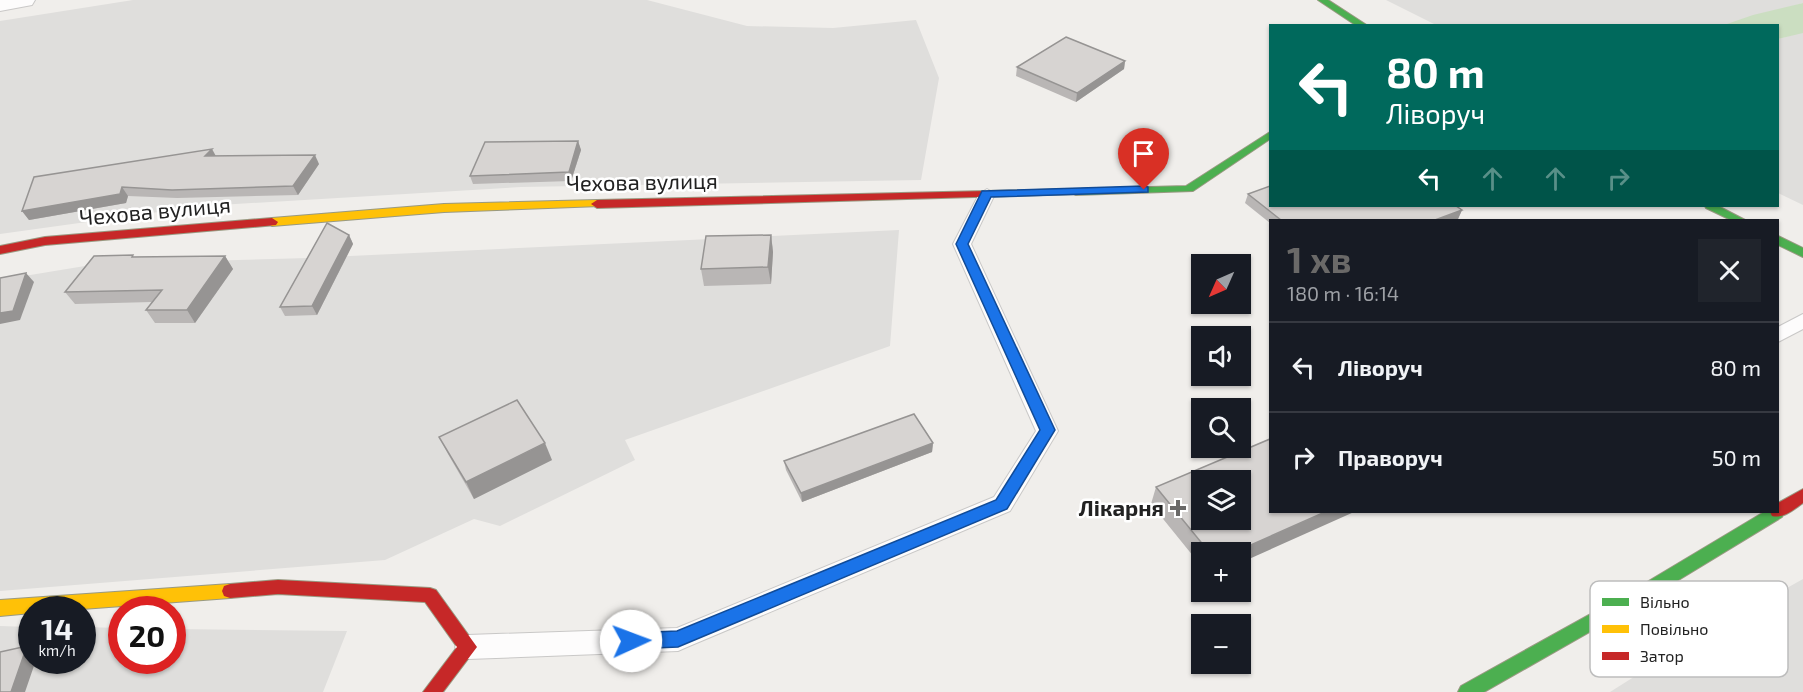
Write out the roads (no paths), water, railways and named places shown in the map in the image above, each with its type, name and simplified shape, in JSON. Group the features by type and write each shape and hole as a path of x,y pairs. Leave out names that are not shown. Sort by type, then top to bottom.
{"street":[{"path":"0,4 24,0"},
{"path":"1322,0 1361,24"},
{"name":"Чехова вулиця","path":"0,250 45,241 444,208 1189,189 1269,136"},
{"path":"1712,207 1737,219"},
{"path":"1779,241 1803,253"},
{"path":"1779,510 1803,495"},
{"path":"1663,581 1774,513"},
{"path":"0,608 278,587 430,595 468,647 432,692"},
{"path":"1467,692 1590,623"}],"lane":[{"path":"468,647 678,639 1002,504 1047,430 962,244 987,194"},
{"path":"1779,334 1803,321"}],"place":[{"name":"Лікарня","path":"1178,508"}]}
